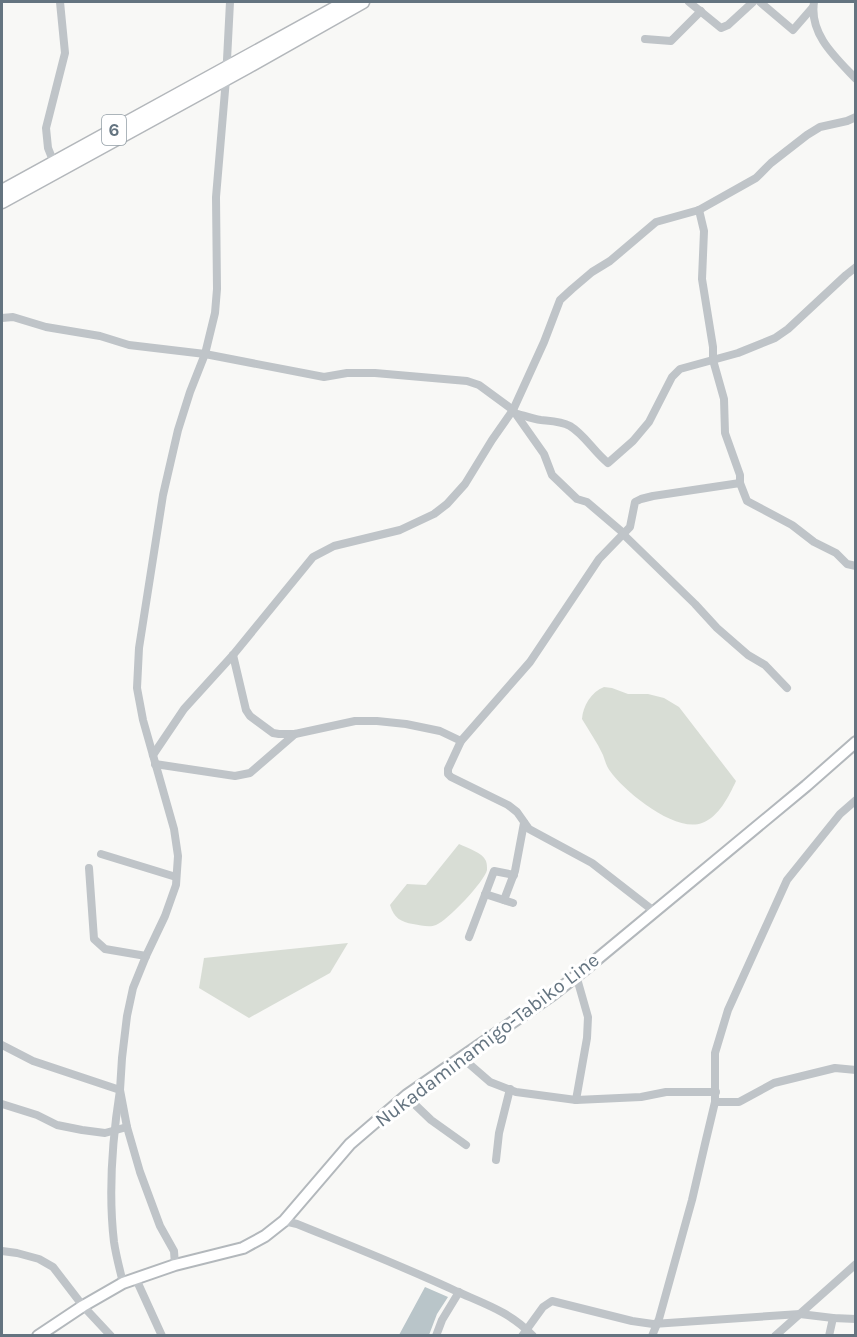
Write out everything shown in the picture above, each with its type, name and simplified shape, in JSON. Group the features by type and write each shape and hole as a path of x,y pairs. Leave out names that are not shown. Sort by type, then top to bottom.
{"highway":[{"name":"6","path":"2,202 346,2"},
{"name":"6","path":"2,191 363,2"}],"main road":[{"name":"Nukadaminamigo-Tabiko Line","path":"38,1335 123,1283 175,1265 243,1248 265,1236 284,1221 350,1144 406,1096 552,995 806,786 855,742"}],"street":[{"path":"54,163 48,148 46,128 65,53 60,2"},
{"path":"123,1283 115,1245 110,1171 127,1016 133,987 165,916 176,885 178,856 174,829 143,720 137,688 139,648 163,495 178,430 205,354 215,313 216,198 230,2"},
{"path":"689,2 721,28 753,2"},
{"path":"760,2 792,30 813,4"},
{"path":"813,4 813,17 824,43 855,79"},
{"path":"645,39 671,41 701,11"},
{"path":"154,760 184,710 233,655 313,557 334,546 400,530 434,514 447,504 465,484 492,440 516,412 560,300 656,222 699,210 756,178 771,163 820,127 855,117"},
{"path":"699,210 704,231 702,279 713,346 713,360 724,399 725,433 747,501 792,525 814,542 836,553 847,564 855,566"},
{"path":"2,318 13,317 46,327 100,336 129,345 205,354 324,377 347,373 375,373 467,381 479,385 516,412 570,426 608,463 633,441 649,422 672,377 680,369 747,350 775,338 788,329 855,267"},
{"path":"516,412 544,454 552,475 577,499 587,502 621,531 717,628 748,655 765,665 787,688"},
{"path":"655,912 592,863 529,829 517,812 508,805 451,777 448,769 460,741 530,662 599,559 630,527 635,502 653,496 740,483"},
{"path":"233,655 246,710 250,716 273,733 294,734 355,721 377,721 440,731 460,741"},
{"path":"154,760 235,776 250,773 294,734"},
{"path":"652,1335 692,1200 715,1097 715,1053 728,1010 786,880 840,814 855,800"},
{"path":"504,900 514,875 524,823"},
{"path":"101,854 177,877"},
{"path":"89,868 94,939 105,949 146,956"},
{"path":"469,937 494,871 514,875"},
{"path":"485,894 513,903"},
{"path":"576,975 588,1017 587,1038 576,1100"},
{"path":"2,1045 33,1061 120,1090"},
{"path":"464,1057 490,1082 516,1092 576,1100 641,1097 666,1092 739,1102 774,1083 836,1068 855,1070"},
{"path":"496,1160 499,1132 510,1089"},
{"path":"120,1090 127,1127 140,1172 160,1226 174,1251 175,1265"},
{"path":"406,1096 430,1120 465,1145"},
{"path":"2,1104 37,1115 57,1125 105,1133 127,1127"},
{"path":"284,1221 297,1224 420,1274 515,1318 527,1333 543,1307 552,1301 632,1322 657,1324 800,1314 855,1318"},
{"path":"2,1251 39,1259 53,1267 82,1306 111,1335"},
{"path":"775,1335 855,1264"},
{"path":"136,1279 162,1335"},
{"path":"436,1335 459,1292"},
{"path":"829,1335 833,1318"}],"shaded area":[{"path":"604,687 628,694 648,694 664,698 679,707 736,781 714,816 702,823 678,822 652,809 617,780 582,719 588,700"},
{"path":"459,844 478,853 486,861 485,875 473,891 436,925 422,926 398,919 390,905 407,884 426,885"},
{"path":"348,943 330,973 249,1018 199,988 204,958"},
{"path":"425,1287 448,1297 437,1314 429,1335 399,1335"}]}
